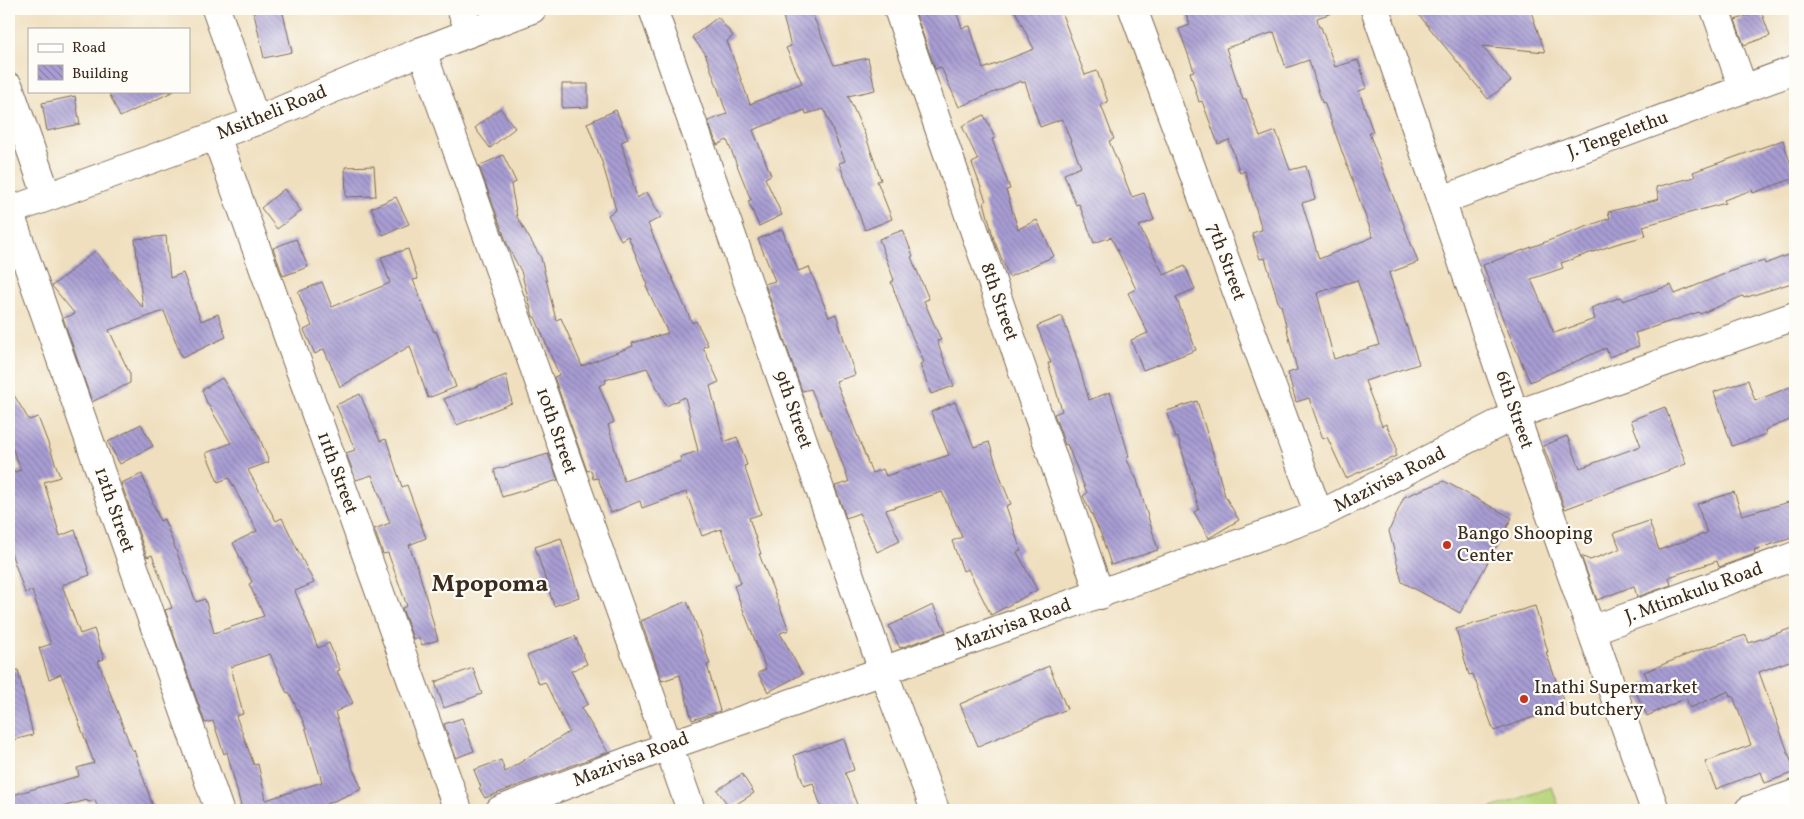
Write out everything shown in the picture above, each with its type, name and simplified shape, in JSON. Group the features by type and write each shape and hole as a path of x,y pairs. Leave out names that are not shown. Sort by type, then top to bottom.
{"street":[{"path":"216,9 256,121"},
{"name":"Msitheli Road","path":"9,210 256,121 422,52 465,20 532,9"},
{"name":"9th Street","path":"653,9 884,671 935,810"},
{"name":"8th Street","path":"898,9 1100,595"},
{"name":"7th Street","path":"1133,9 1319,515"},
{"name":"6th Street","path":"1374,9 1655,810"},
{"path":"1715,9 1743,88"},
{"name":"10th Street","path":"422,52 691,810"},
{"name":"J. Tengelethu","path":"1442,200 1795,70"},
{"path":"9,87 47,196"},
{"name":"11th Street","path":"216,136 458,810"},
{"name":"12th Street","path":"9,210 219,810"},
{"name":"Mazivisa Road","path":"500,810 668,746 1100,595 1319,515 1516,415 1795,316"},
{"name":"J. Mtimkulu Road","path":"1592,630 1795,556"},
{"path":"1748,810 1795,794"}],"green space":[{"path":"1552,787 1560,810 1486,810"}],"building":[{"path":"253,9 282,9 292,52 264,58"},
{"path":"781,9 810,9 834,65 868,58 875,90 848,96 866,137 881,180 877,181 892,219 865,230 839,163 845,161 824,109 806,114 805,110 753,130 771,175 765,178 782,215 759,226 748,201 751,200 727,140 717,145 708,121 727,114 705,53 692,37 718,17 733,36 727,41 750,104 802,83 786,48 791,46"},
{"path":"914,9 955,9 962,28 970,26 983,69 1034,49 1014,9 1060,9 1085,75 1097,71 1108,102 1101,105 1114,139 1109,141 1132,197 1144,193 1154,220 1139,226 1164,275 1185,266 1195,289 1176,297 1196,350 1143,370 1131,340 1148,333 1128,293 1136,289 1111,237 1094,243 1079,204 1076,205 1064,174 1081,167 1062,119 1040,127 1025,82 1022,83 1021,81 959,107 941,67 935,69"},
{"path":"1184,9 1331,9 1332,13 1317,18 1335,67 1358,60 1367,88 1359,91 1373,132 1369,133 1418,262 1389,273 1419,364 1365,381 1382,426 1386,424 1396,446 1396,456 1346,478 1327,437 1323,439 1309,398 1296,402 1288,373 1297,370 1281,305 1279,305 1265,258 1260,259 1252,233 1262,230 1245,171 1240,173 1229,140 1218,144 1202,101 1199,102 1190,72 1194,71 1179,29 1190,25","holes":["1274,32 1286,68 1309,60 1322,103 1324,102 1373,237 1319,259 1302,203 1315,199 1306,166 1290,170 1276,131 1260,137 1246,99 1243,100 1226,48","1357,280 1379,345 1334,359 1317,293"]},
{"path":"1414,9 1530,9 1545,52 1482,46 1511,81 1488,99"},
{"path":"1761,11 1770,36 1744,45 1735,20"},
{"path":"562,84 588,84 588,107 562,108"},
{"path":"108,92 172,92 120,117"},
{"path":"75,96 80,124 47,131 42,103"},
{"path":"500,108 515,128 490,148 475,128"},
{"path":"616,110 628,139 621,142 637,198 647,192 661,217 648,224 692,323 696,321 708,345 703,347 719,382 710,386 724,442 737,437 747,465 744,466 761,514 749,518 761,554 759,554 789,630 780,633 802,674 768,692 758,673 766,669 734,586 741,583 721,529 702,536 686,492 642,508 640,501 611,513 598,478 593,479 591,470 587,471 554,377 559,375 535,317 533,317 521,271 509,249 479,166 503,155 516,182 511,185 517,217 541,258 556,320 561,318 582,366 633,346 632,343 668,333 646,286 648,285 628,236 621,240 608,215 616,210 602,162 587,123","holes":["647,368 666,406 685,397 698,451 680,457 681,461 624,481 608,425 614,422 599,386 606,383 605,380"]},
{"path":"984,115 995,138 992,139 1010,189 1006,190 1018,229 1037,220 1054,256 1009,277 994,240 984,202 986,201 972,163 978,160 962,126"},
{"path":"1783,140 1795,178 1753,193 1752,190 1724,200 1725,203 1643,226 1646,236 1561,263 1563,268 1531,279 1554,333 1595,319 1591,308 1621,297 1623,301 1671,285 1675,294 1732,271 1764,261 1765,264 1795,252 1795,282 1744,298 1743,296 1700,314 1699,312 1635,333 1639,346 1609,357 1606,348 1530,382 1504,322 1483,265 1610,218 1608,212 1659,199 1656,187 1695,177 1693,172"},
{"path":"374,166 376,196 346,197 345,167"},
{"path":"284,189 301,211 277,229 261,208"},
{"path":"396,197 409,224 383,235 371,208"},
{"path":"782,229 798,271 809,267 829,317 836,314 855,375 836,381 872,473 883,469 886,476 949,455 931,412 955,402 974,447 989,442 1011,504 1006,506 1021,551 1017,552 1037,590 991,615 968,569 963,571 952,541 962,537 942,492 886,510 900,541 877,552 859,513 846,518 835,486 849,482 830,430 828,430 811,389 802,391 765,284 775,281 758,239"},
{"path":"903,230 913,256 911,257 929,299 924,301 941,340 937,341 954,386 931,394 920,364 924,362 906,323 891,282 894,280 879,239"},
{"path":"166,236 170,278 183,273 201,321 218,314 226,337 182,358 164,311 109,330 130,374 130,383 92,402 63,318 75,314 52,286 95,251 143,308 135,239"},
{"path":"296,239 308,267 283,276 273,248"},
{"path":"408,249 418,279 413,280 434,332 436,331 456,387 428,398 410,346 340,387 324,349 315,354 304,330 312,326 298,292 322,282 332,307 390,283 381,257"},
{"path":"1062,316 1089,400 1110,392 1129,456 1126,458 1137,480 1158,550 1111,565 1101,534 1083,496 1087,493 1067,444 1065,445 1054,414 1062,411 1048,363 1051,363 1037,326"},
{"path":"506,375 512,403 457,425 444,399"},
{"path":"222,378 259,436 269,462 248,470 276,521 282,518 314,583 295,591 318,648 329,643 340,670 337,671 353,703 335,712 352,767 362,789 313,810 242,810 227,752 224,754 213,721 205,723 165,610 172,608 152,555 147,557 121,483 142,474 160,521 164,519 196,602 205,599 214,633 264,616 249,584 252,582 233,543 257,531 229,478 218,482 206,453 231,443 207,403 202,390","holes":["270,654 287,693 289,692 304,723 322,782 266,800 258,764 254,765 236,716 243,714 231,667"]},
{"path":"1748,380 1755,401 1795,385 1795,418 1765,430 1766,434 1732,446 1714,392"},
{"path":"9,387 29,420 38,417 60,477 44,482 60,536 75,530 90,575 62,585 80,634 94,629 104,659 98,661 132,750 134,750 154,810 98,810 95,800 88,802 87,800 51,810 9,810 9,796 79,776 77,768 94,763 61,674 49,679 39,648 51,644 32,591 25,593 9,547 9,474 21,470 9,440"},
{"path":"360,394 380,441 386,439 402,487 407,485 426,538 409,545 419,572 438,640 422,645 419,638 413,639 402,608 407,606 388,553 383,554 374,529 390,523 372,475 356,480 346,453 355,450 336,405"},
{"path":"1197,401 1225,496 1239,520 1209,538 1194,512 1199,509 1178,437 1176,438 1167,411"},
{"path":"1665,407 1686,464 1565,509 1543,446 1567,436 1580,468 1641,446 1631,420"},
{"path":"141,424 153,446 120,464 108,442"},
{"path":"548,454 558,480 502,497 494,470"},
{"path":"1444,481 1512,518 1460,613 1402,582 1389,531 1404,497"},
{"path":"1734,492 1742,515 1789,502 1795,524 1795,537 1754,550 1755,554 1719,567 1717,561 1669,577 1671,585 1637,597 1634,586 1597,600 1581,556 1590,560 1620,549 1614,533 1649,521 1659,550 1707,533 1697,504"},
{"path":"561,538 579,597 554,606 535,547"},
{"path":"687,601 710,664 707,665 720,711 692,720 680,675 662,681 641,621"},
{"path":"933,605 946,632 900,648 889,626"},
{"path":"1535,606 1548,652 1546,652 1565,706 1494,731 1473,674 1469,675 1456,629"},
{"path":"1795,627 1795,659 1759,672 1795,772 1765,783 1761,772 1716,789 1705,762 1751,745 1733,696 1730,697 1729,691 1690,708 1686,698 1647,716 1634,688 1649,682 1644,672 1699,650 1746,635 1749,643"},
{"path":"575,636 587,664 571,671 588,704 581,708 608,752 485,798 479,788 481,787 474,770 501,760 505,772 569,732 545,682 539,684 527,656"},
{"path":"1049,666 1067,709 978,746 960,704"},
{"path":"473,668 482,694 444,708 435,682"},
{"path":"18,670 33,735 9,741 9,671"},
{"path":"462,718 474,751 456,758 444,724"},
{"path":"844,739 854,770 845,773 859,810 822,810 813,783 804,786 794,755"},
{"path":"742,774 754,793 730,808 717,790"}],"place":[{"name":"Bango Shooping Center","path":"1447,545"},
{"name":"Inathi Supermarket and butchery","path":"1524,699"}],"district":[{"name":"Mpopoma","path":"490,585"}]}
